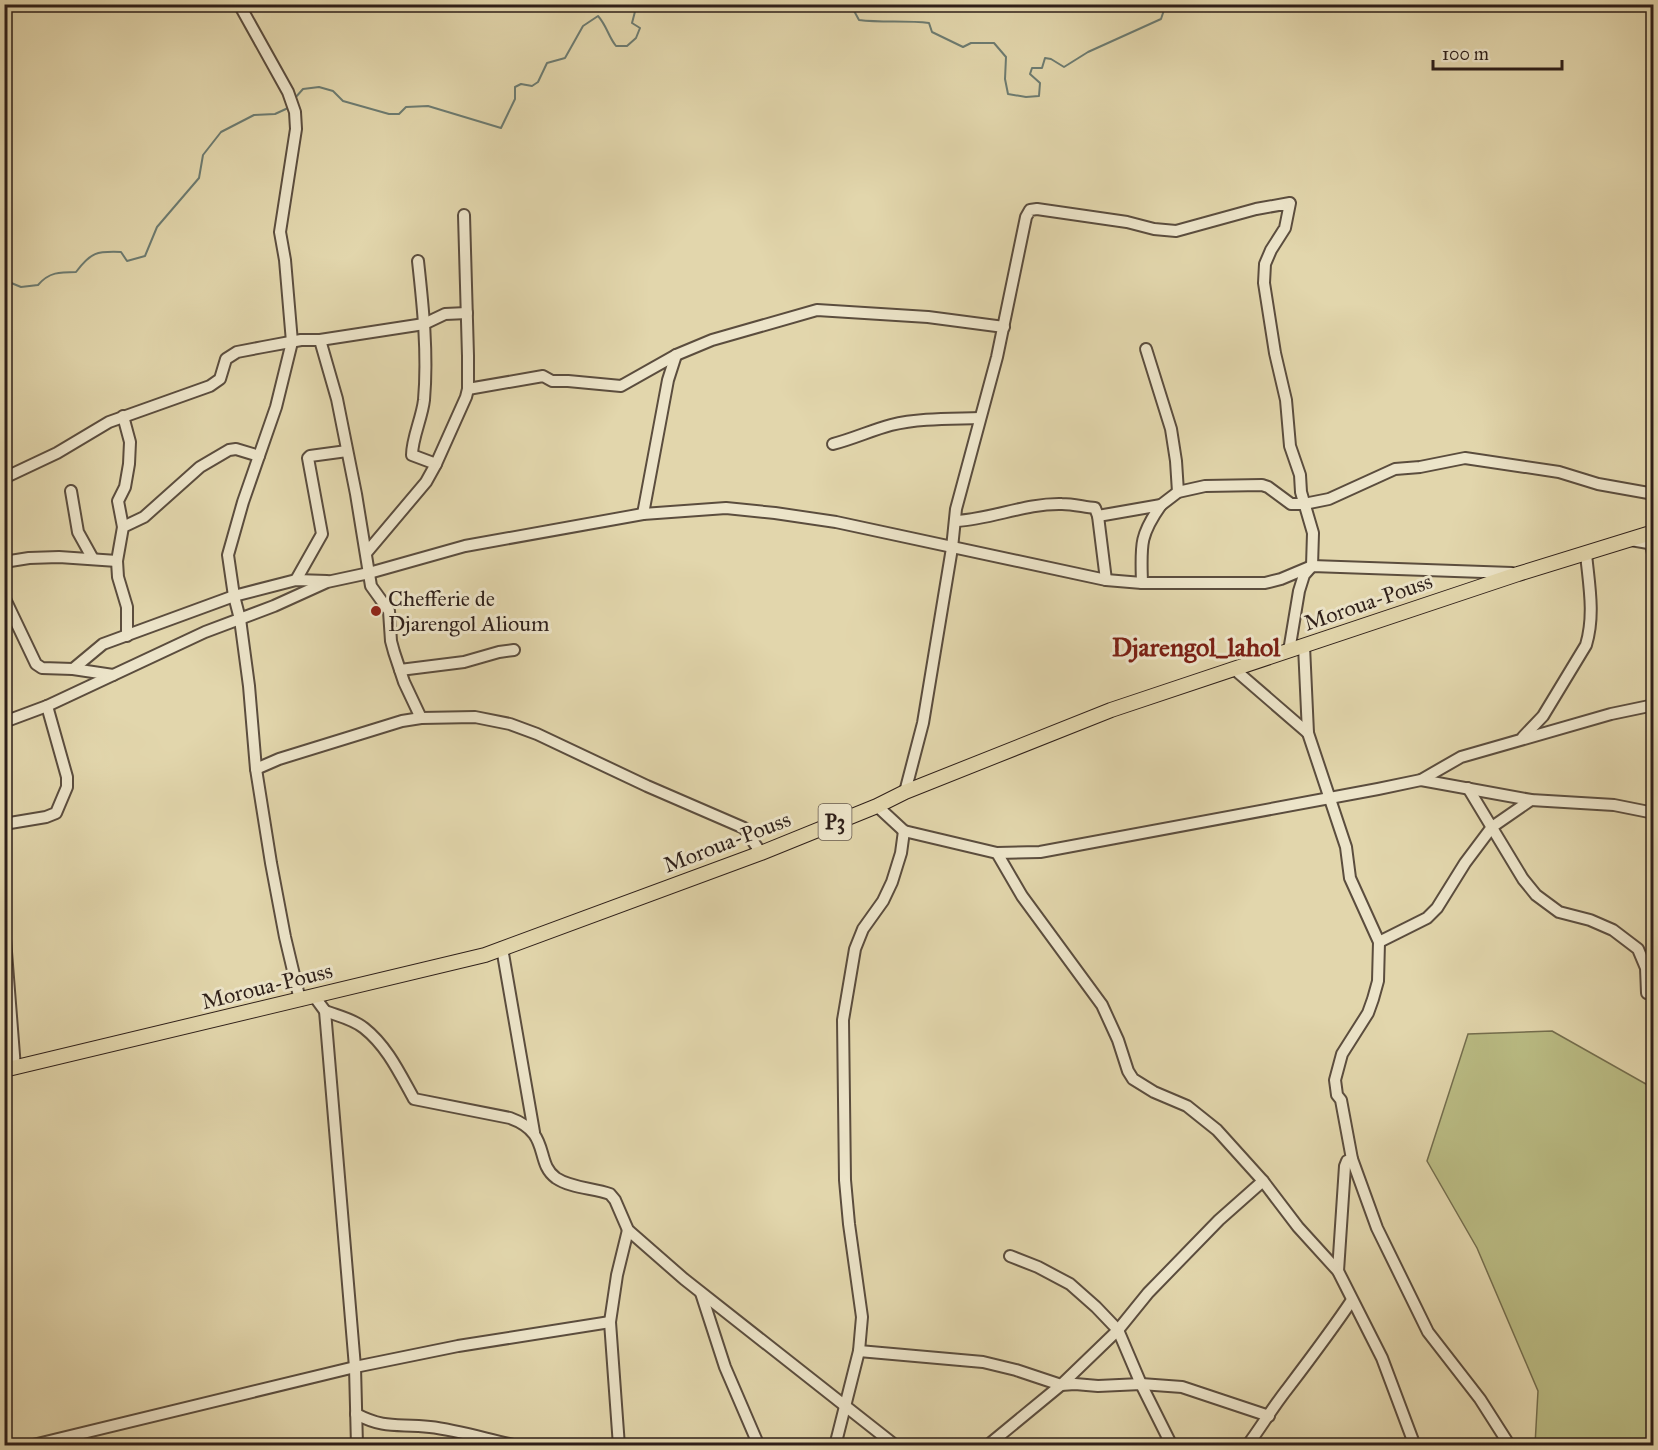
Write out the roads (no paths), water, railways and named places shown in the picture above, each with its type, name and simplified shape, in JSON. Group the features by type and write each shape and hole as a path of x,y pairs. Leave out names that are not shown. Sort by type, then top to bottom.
{"main road":[{"name":"Moroua-Pouss","path":"10,1069 485,955 761,853 877,806 905,792 1111,710 1518,574 1631,540 1652,540"}],"street":[{"path":"239,4 262,48 279,74 295,112 296,129 280,232 285,260 292,342 282,386 229,548 228,563 240,619 249,686 256,769 285,937 300,1000"},
{"path":"905,792 923,723 952,548 956,509 1004,327 1026,216 1030,210 1096,217 1154,229 1176,231 1256,209 1290,203 1285,228 1265,264 1264,283 1275,353 1286,399 1290,446 1300,475 1301,492 1313,533 1312,566 1304,575 1299,591 1289,651"},
{"path":"367,552 426,482 468,388 464,215"},
{"path":"418,261 424,324 424,399 412,455 436,464"},
{"path":"468,388 543,376 552,381 621,386 676,355 712,340 817,310 954,319 1004,327"},
{"path":"4,478 57,453 109,422 210,386 220,379 229,355 292,342 320,340 424,324 445,314 467,313"},
{"path":"320,340 337,399 367,552 371,586 389,610 391,641 400,670 422,717"},
{"path":"1146,350 1171,429 1178,492"},
{"path":"643,513 668,380 676,355"},
{"path":"123,416 130,442 125,487 118,501 123,527 117,561 118,576 127,607 127,636"},
{"path":"833,444 890,425 930,419 980,418"},
{"path":"123,527 144,517 200,467 229,450 236,449 259,456"},
{"path":"296,580 322,534 308,458 347,451"},
{"path":"1142,582 1141,549 1148,524 1161,505 1178,492 1205,486 1254,484 1268,487 1292,504 1304,504 1329,499 1395,469 1465,458 1559,472 1598,484 1653,494"},
{"path":"71,491 78,532 93,559"},
{"path":"956,521 980,519 1013,510 1062,504 1095,508 1106,580"},
{"path":"1098,516 1161,505"},
{"path":"4,722 47,706 114,676 205,632 274,606 327,582 369,573 465,546 643,513 726,508 836,522 1106,580 1265,583 1312,566 1518,574"},
{"path":"1652,540 1653,558"},
{"path":"1521,739 1543,716 1586,645 1590,632 1592,608 1586,554"},
{"path":"4,562 29,558 117,561"},
{"path":"73,669 104,644 234,596 296,580 327,582"},
{"path":"4,597 36,664 42,668 73,669 114,676"},
{"path":"1304,646 1308,733 1346,847 1350,878 1379,942 1378,981 1373,999 1368,1013 1342,1054 1335,1080 1352,1159 1377,1228 1428,1332 1480,1399 1510,1446"},
{"path":"400,670 464,662 514,650"},
{"path":"1234,669 1308,733"},
{"path":"877,806 903,831 997,854 1051,851 1421,780 1461,757 1611,714 1653,705"},
{"path":"4,824 46,817 56,813 67,787 67,777 47,706"},
{"path":"256,769 279,759 389,723 422,717 475,717 510,724 537,734 647,786 744,828 761,853"},
{"path":"1421,780 1531,800 1614,805 1653,813"},
{"path":"1468,788 1523,879 1542,901 1559,912 1590,920 1613,930 1638,949 1646,968 1647,993"},
{"path":"1379,942 1403,928 1420,922 1437,908 1465,863 1492,827 1531,800"},
{"path":"835,1446 859,1352 862,1317 845,1180 843,1020 855,949 863,929 883,901 892,882 901,853 903,831"},
{"path":"997,854 1022,896 1102,1005 1118,1040 1128,1071 1133,1078 1155,1092 1187,1106 1217,1130 1338,1271 1382,1358 1415,1446"},
{"path":"4,926 10,1069"},
{"path":"502,948 534,1132 549,1169 555,1177 610,1194 628,1230 701,1292 896,1446"},
{"path":"314,996 325,1011 355,1367 357,1446"},
{"path":"325,1011 349,1019 364,1028 393,1062 414,1099 510,1118 520,1121 534,1132"},
{"path":"1338,1271 1345,1166 1347,1161 1352,1159"},
{"path":"987,1446 1061,1385 1118,1330 1148,1293 1203,1236 1263,1181"},
{"path":"619,1446 610,1322 617,1275 628,1230"},
{"path":"1010,1256 1070,1284 1118,1330 1141,1384 1172,1446"},
{"path":"701,1292 724,1367 759,1446"},
{"path":"1246,1446 1352,1300"},
{"path":"29,1446 355,1367 458,1346 610,1322"},
{"path":"859,1352 983,1362 1061,1385 1141,1384 1191,1389 1269,1416"},
{"path":"356,1414 373,1423 432,1427 518,1446"}],"waterway":[{"path":"295,98 303,89 319,87 333,91 343,101 389,114 399,114 406,107 428,106 501,128 515,99 515,87 521,84 532,86 538,82 547,63 565,58 583,26 598,16 616,46 627,46 636,38 640,28 632,23 637,4"},
{"path":"847,4 859,20 929,23 932,32 963,47 971,43 994,43 1006,57 1005,79 1008,94 1026,97 1039,96 1040,83 1030,74 1032,68 1042,68 1045,58 1064,67 1088,52 1161,19 1166,4"},
{"path":"1208,4 1210,7 1223,10 1230,4"},
{"path":"4,280 21,287 38,285 46,277 65,272 76,272 86,260 95,254 121,252 127,261 145,256 157,227 199,178 203,155 221,132 254,115 275,114 288,108"}],"place":[{"name":"Chefferie de Djarengol Alioum","path":"376,611"}],"district":[{"name":"Djarengol_lahol","path":"1196,647"}]}
